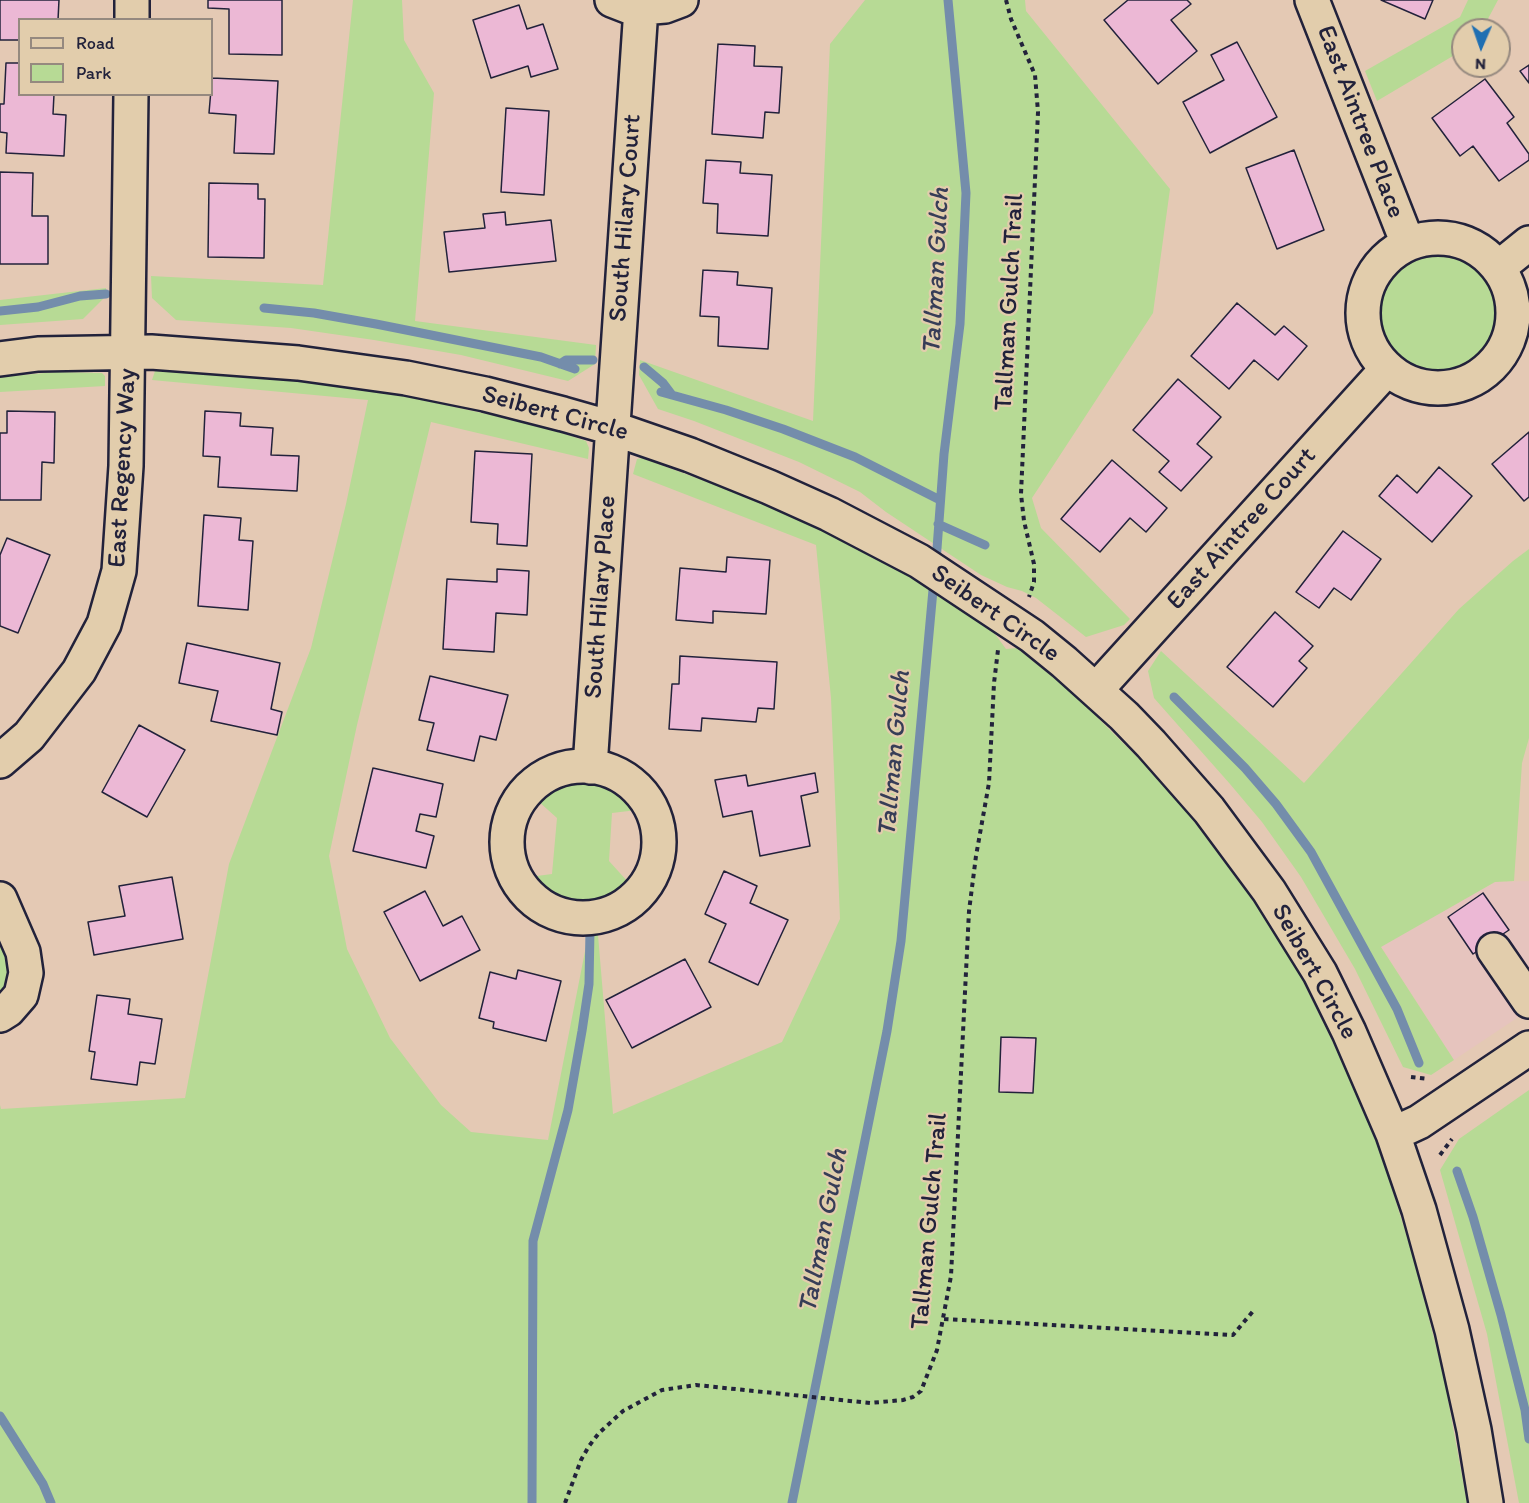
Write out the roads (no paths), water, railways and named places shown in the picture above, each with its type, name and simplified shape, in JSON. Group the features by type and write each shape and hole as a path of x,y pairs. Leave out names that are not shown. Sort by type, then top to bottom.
{"street":[{"path":"132,0 132,18"},
{"name":"South Hilary Court","path":"612,428 626,4 665,6 681,0"},
{"name":"East Aintree Place","path":"1312,0 1408,244"},
{"name":"East Regency Way","path":"0,761 29,736 79,671 98,636 111,603 119,571 123,542 128,352 131,96"},
{"path":"1429,239 1451,239 1473,246 1498,268 1511,296 1513,317 1509,338 1500,357 1476,378 1467,383 1436,388 1415,385 1404,381 1387,369 1373,352 1368,343 1363,322 1364,301 1370,280 1382,262 1408,244 1429,239"},
{"path":"1498,268 1529,243"},
{"name":"Seibert Circle","path":"0,359 38,354 160,352 298,363 406,378 485,394 612,428 690,455 829,514 892,546 978,598 1032,636 1096,690 1151,744 1209,810 1269,891 1320,973 1394,1134 1419,1210 1452,1330 1474,1430 1486,1503"},
{"name":"East Aintree Court","path":"1096,690 1387,369"},
{"name":"South Hilary Place","path":"590,767 612,428"},
{"path":"590,767 619,775 642,794 656,820 659,850 650,878 631,901 605,915 575,917 546,908 528,894 511,865 508,854 508,831 510,820 520,799 536,783 546,776 567,768 590,767"},
{"path":"0,899 22,952 26,972 21,995 14,1005 0,1015"},
{"path":"1494,950 1529,1001"},
{"path":"1394,1134 1419,1122 1529,1048"}],"waterway":[{"name":"Tallman Gulch","path":"936,562 944,454 960,324 966,193 948,0"},
{"path":"0,311 38,307 80,296 106,294"},
{"path":"264,308 314,313 376,324 541,357 575,369"},
{"path":"560,364 566,360 593,360"},
{"path":"644,367 663,383 672,395"},
{"path":"661,392 783,429 855,457 940,500"},
{"path":"938,524 985,545"},
{"name":"Tallman Gulch","path":"792,1503 887,1031 901,941 934,579"},
{"path":"1174,697 1245,768 1276,804 1311,852 1397,1009 1419,1063"},
{"path":"532,1503 533,1241 568,1110 589,984 590,930"},
{"path":"1457,1171 1473,1217 1501,1315 1525,1410 1529,1439"},
{"path":"0,1416 43,1484 51,1503"}]}
